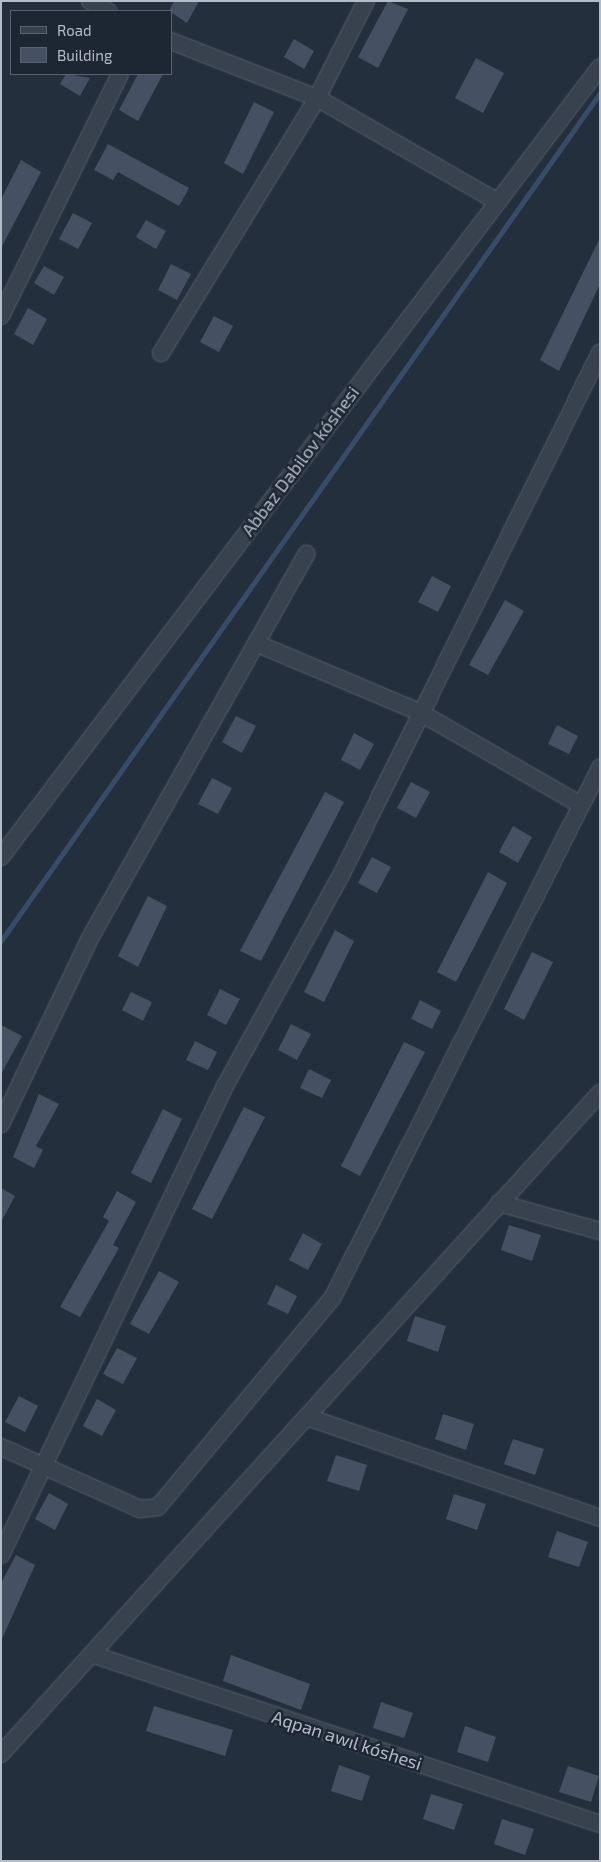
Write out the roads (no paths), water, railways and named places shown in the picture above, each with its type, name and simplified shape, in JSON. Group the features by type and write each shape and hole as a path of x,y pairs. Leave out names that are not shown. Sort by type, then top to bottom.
{"street":[{"path":"90,1 106,10"},
{"path":"161,353 317,98 366,1"},
{"path":"172,41 317,98 496,201"},
{"name":"Abbaz Dabilov kóshesi","path":"1,857 496,201 562,122 600,67"},
{"path":"1,316 120,75"},
{"path":"1,1554 225,1086 341,875 600,353"},
{"path":"1,1124 90,938 258,644 306,554"},
{"path":"258,644 421,713 581,805"},
{"path":"1,1446 43,1467 140,1509 158,1507 333,1297 600,768"},
{"path":"1,1754 94,1655 600,1093"},
{"path":"499,1203 600,1230"},
{"path":"307,1417 600,1518"},
{"name":"Aqpan awıl kóshesi","path":"94,1655 600,1824"}],"waterway":[{"path":"1,941 600,93"}]}
